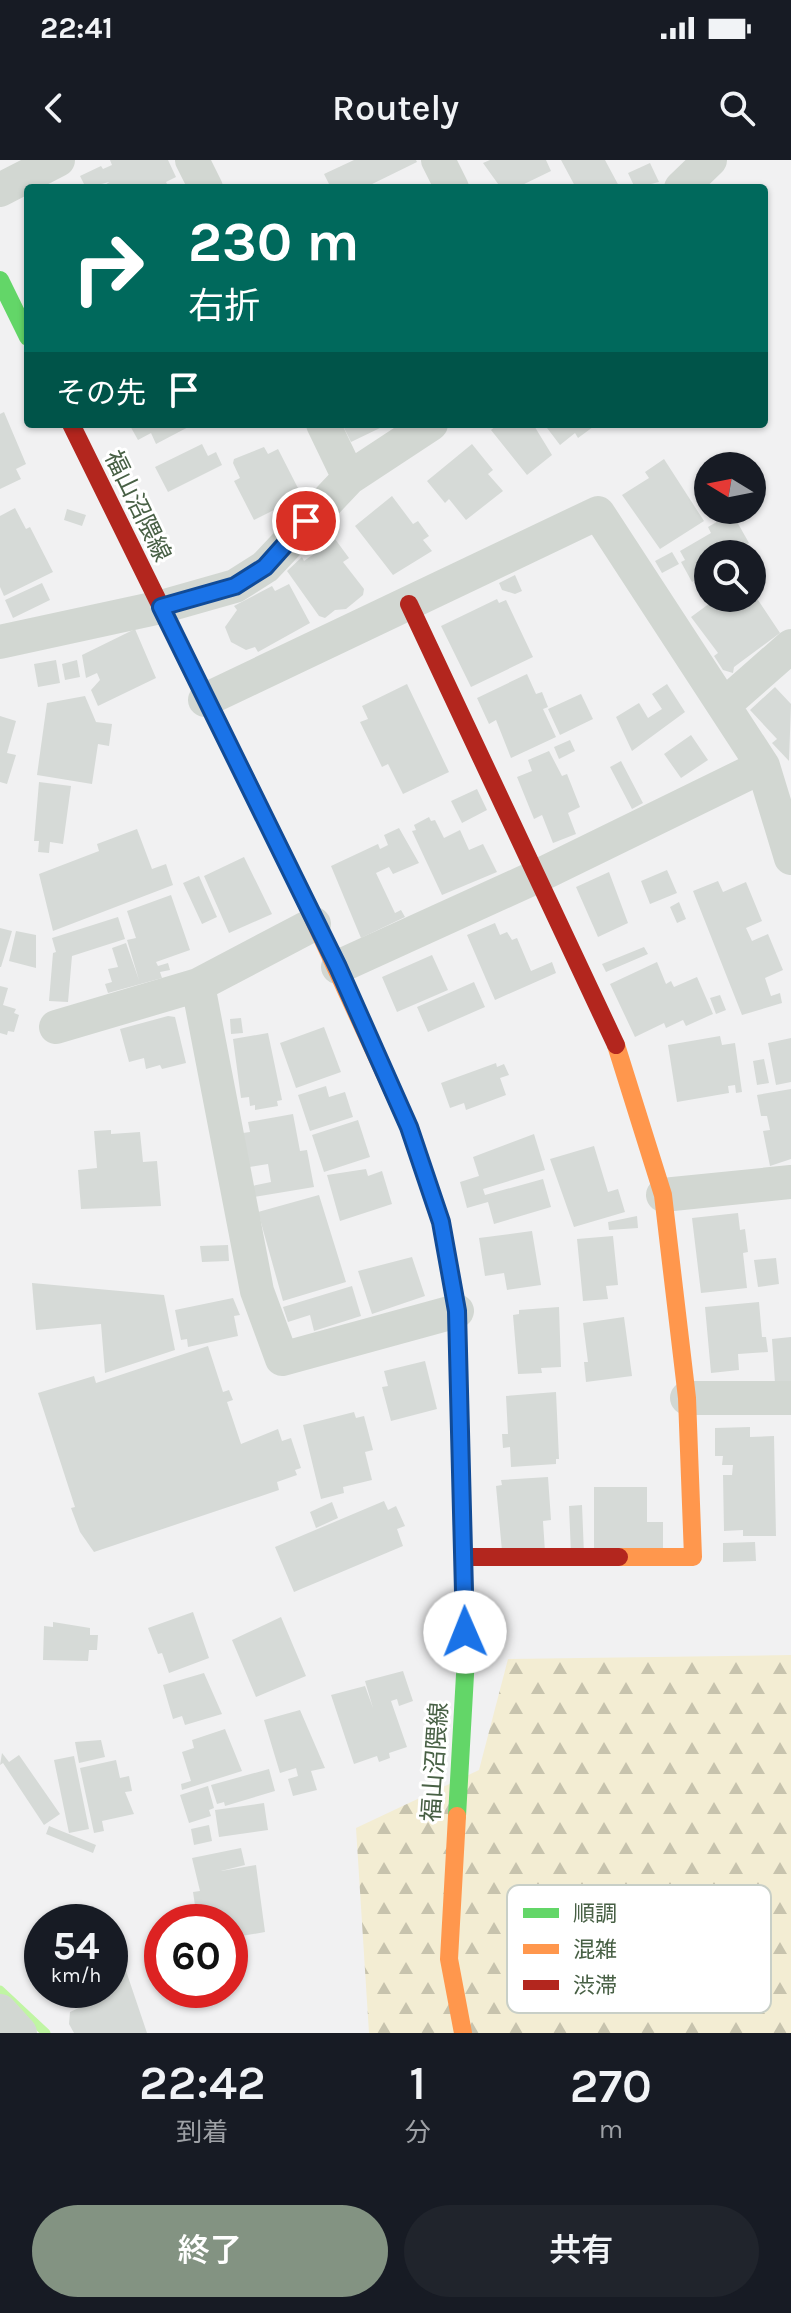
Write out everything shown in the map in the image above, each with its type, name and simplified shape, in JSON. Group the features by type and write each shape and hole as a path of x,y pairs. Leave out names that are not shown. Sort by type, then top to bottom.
{"main road":[{"path":"0,280 24,329"},
{"name":"福山沼隈線","path":"73,428 314,924 338,967 409,1127 441,1222 457,1311 464,1557 466,1657 449,1959 463,2033"},
{"path":"409,604 540,875 613,1036 663,1195 687,1398 693,1557 464,1557"}],"street":[{"path":"0,190 58,160"},
{"path":"192,160 204,184"},
{"path":"438,160 450,184"},
{"path":"325,428 349,478"},
{"path":"0,642 161,607 235,586 265,567 349,478 425,428"},
{"path":"205,700 598,513 763,766 791,858"},
{"path":"724,705 791,646"},
{"path":"338,967 540,875 763,766"},
{"path":"56,1027 198,985 314,924"},
{"path":"198,985 257,1291 282,1359 457,1311"},
{"path":"663,1195 791,1182"},
{"path":"687,1398 791,1398"},
{"path":"0,2011 20,2033"}],"green space":[{"path":"791,1655 791,2033 369,2033 356,1828 479,1770 508,1659"}],"building":[{"path":"110,160 168,160 176,177 167,184 84,184 80,176 101,166 103,169 112,165"},
{"path":"354,160 417,162 372,184 329,184 324,174"},
{"path":"490,160 546,160 551,171 524,184 498,184 483,163"},
{"path":"561,160 605,160 618,184 574,184"},
{"path":"650,163 659,182 633,184 628,173"},
{"path":"4,412 26,464 16,469 21,479 0,489 0,414"},
{"path":"131,428 186,428 156,444 151,433 138,440"},
{"path":"344,428 380,428 351,442"},
{"path":"535,428 552,455 527,475 491,430"},
{"path":"547,428 592,428 578,438 575,433 560,445"},
{"path":"202,444 208,456 216,452 222,465 168,492 155,467"},
{"path":"472,444 493,470 488,474 503,491 466,520 449,499 445,503 427,481"},
{"path":"264,447 268,454 278,449 302,496 254,520 234,481 240,478 233,463 234,459"},
{"path":"664,459 694,506 694,524 699,524 660,549 622,495 649,478 645,472"},
{"path":"392,496 413,524 418,521 429,536 423,540 432,551 393,575 355,526"},
{"path":"15,508 26,529 30,527 53,572 4,596 0,587 0,516"},
{"path":"67,509 86,515 82,526 64,520"},
{"path":"713,524 738,524 747,540 699,540 711,533 708,527"},
{"path":"335,539 349,558 343,562 364,589 363,595 346,609 335,610 325,618 319,616 287,571 302,557 304,561"},
{"path":"694,543 692,582 681,562 685,560 680,551"},
{"path":"672,552 679,564 662,573 655,561"},
{"path":"515,575 522,591 515,594 502,590 499,583"},
{"path":"42,583 50,600 13,618 5,600"},
{"path":"289,584 310,623 258,652 255,647 246,650 231,642 225,627 237,610 234,606 272,586 275,591"},
{"path":"497,599 499,603 506,600 533,657 471,687 441,626"},
{"path":"698,612 766,612 780,633 734,667 733,673 723,670 714,656 718,653 691,617"},
{"path":"135,629 156,678 98,706 91,690 100,680 97,673 86,678 82,655"},
{"path":"56,660 60,683 38,687 34,664"},
{"path":"77,660 80,677 65,680 62,664"},
{"path":"527,674 536,694 542,692 548,707 543,709 556,737 511,758 496,720 489,724 477,698"},
{"path":"407,684 449,772 403,794 388,764 382,767 360,722 368,719 362,706"},
{"path":"667,684 685,712 632,751 616,717 639,703 648,718 662,709 652,694"},
{"path":"775,687 791,704 789,761 772,743 777,739 750,710"},
{"path":"581,694 593,719 560,735 548,709"},
{"path":"85,696 96,722 112,724 109,746 98,744 92,784 37,775 47,703"},
{"path":"0,716 16,721 7,753 16,755 7,784 0,782"},
{"path":"691,735 708,760 681,778 664,754"},
{"path":"570,740 575,751 559,759 554,747"},
{"path":"549,751 562,776 567,774 580,807 568,813 576,834 553,843 542,815 534,819 517,777 532,771 528,760"},
{"path":"621,761 643,803 632,809 610,767"},
{"path":"39,782 71,786 63,844 50,842 49,853 38,852 39,841 34,841"},
{"path":"477,789 487,810 462,823 451,801"},
{"path":"429,817 431,821 435,820 444,838 460,830 469,850 483,844 497,872 442,895 412,831 416,830 414,825"},
{"path":"399,828 419,863 393,874 389,867 376,873 395,913 401,910 405,917 361,938 331,866 378,844 380,849 388,845 384,835"},
{"path":"137,829 152,869 166,864 173,885 53,931 39,874 99,851 97,844"},
{"path":"244,857 272,914 229,933 204,876"},
{"path":"667,870 677,893 650,904 641,881"},
{"path":"609,872 628,923 598,937 576,887"},
{"path":"199,876 217,917 202,924 183,883"},
{"path":"718,881 723,892 746,882 762,921 746,928 752,941 768,934 783,970 765,978 771,996 780,993 782,1003 742,1015 693,891"},
{"path":"171,895 190,950 156,962 158,966 168,963 170,970 160,972 162,978 108,993 105,984 112,982 108,969 118,967 112,948 126,943 139,980 127,940 136,938 127,911"},
{"path":"679,902 686,919 677,923 670,907"},
{"path":"118,917 125,939 72,956 68,1002 49,1001 53,953 56,952 52,938"},
{"path":"495,923 500,935 507,932 512,940 517,938 531,971 552,962 556,973 495,1000 467,935"},
{"path":"0,928 12,931 1,967 0,967"},
{"path":"16,931 36,935 36,968 9,961"},
{"path":"644,947 648,954 606,972 602,964"},
{"path":"432,955 448,990 397,1012 382,977"},
{"path":"657,962 666,984 671,981 674,987 697,977 713,1014 686,1026 683,1020 666,1028 664,1023 635,1037 610,984"},
{"path":"474,982 485,1007 428,1032 417,1007"},
{"path":"0,986 8,988 3,1005 16,1009 14,1013 19,1015 14,1032 8,1031 7,1035 0,1033"},
{"path":"720,995 726,1010 716,1014 710,998"},
{"path":"168,1016 175,1017 186,1063 146,1069 144,1058 129,1062 120,1029"},
{"path":"241,1018 243,1033 231,1034 230,1019"},
{"path":"324,1027 341,1072 296,1088 280,1043"},
{"path":"268,1033 282,1100 277,1101 278,1106 255,1110 255,1105 250,1106 249,1097 241,1098 233,1039"},
{"path":"720,1036 722,1045 735,1043 742,1092 736,1093 735,1085 728,1086 729,1093 677,1102 668,1045"},
{"path":"791,1038 791,1082 776,1085 768,1043"},
{"path":"764,1059 769,1083 757,1085 753,1061"},
{"path":"496,1063 497,1067 504,1064 509,1075 500,1078 506,1095 466,1110 464,1103 450,1108 441,1083"},
{"path":"326,1086 329,1097 345,1092 353,1117 310,1131 298,1095"},
{"path":"791,1089 791,1159 770,1166 763,1131 770,1130 767,1116 761,1116 757,1095"},
{"path":"293,1114 300,1151 307,1150 314,1187 254,1197 252,1186 271,1182 268,1164 249,1167 243,1133 250,1132 248,1122"},
{"path":"358,1120 370,1157 324,1172 312,1135"},
{"path":"111,1130 111,1134 140,1132 143,1162 157,1161 161,1206 81,1209 78,1170 97,1168 94,1131"},
{"path":"534,1134 545,1170 483,1189 485,1195 543,1179 551,1207 494,1224 488,1202 467,1208 460,1182 479,1176 473,1157"},
{"path":"594,1146 608,1192 618,1189 625,1212 574,1227 550,1159"},
{"path":"366,1169 368,1176 382,1171 392,1204 340,1221 327,1175"},
{"path":"319,1195 346,1282 283,1301 258,1212"},
{"path":"738,1213 740,1230 745,1229 748,1252 743,1253 747,1288 701,1293 692,1218"},
{"path":"637,1216 638,1228 609,1230 608,1222"},
{"path":"532,1231 541,1285 507,1290 504,1273 485,1276 479,1238"},
{"path":"613,1236 618,1285 606,1286 608,1299 583,1301 577,1239"},
{"path":"228,1245 229,1261 202,1262 200,1246"},
{"path":"412,1257 425,1296 372,1314 358,1271"},
{"path":"776,1258 779,1284 758,1287 754,1260"},
{"path":"32,1283 164,1295 175,1350 105,1373 101,1324 36,1330"},
{"path":"352,1286 361,1316 314,1331 310,1315 288,1322 283,1307"},
{"path":"233,1298 240,1315 234,1316 238,1336 188,1347 187,1339 181,1340 175,1310"},
{"path":"759,1302 762,1337 766,1337 768,1352 738,1354 739,1370 711,1373 705,1307"},
{"path":"559,1307 561,1367 541,1368 542,1373 518,1374 513,1315 519,1314 519,1310"},
{"path":"624,1317 632,1376 586,1382 584,1362 588,1362 583,1323"},
{"path":"791,1337 791,1382 775,1383 772,1339"},
{"path":"208,1346 223,1392 229,1390 233,1400 227,1402 241,1444 278,1429 282,1441 291,1438 301,1468 295,1470 297,1475 277,1482 279,1490 94,1552 80,1532 71,1508 75,1507 38,1393 94,1376 96,1383"},
{"path":"425,1361 437,1409 391,1421 382,1387 388,1386 384,1371"},
{"path":"556,1392 559,1459 556,1459 556,1464 511,1467 510,1447 503,1448 502,1434 508,1434 506,1396"},
{"path":"354,1412 356,1418 364,1416 373,1450 365,1452 372,1480 343,1487 344,1493 321,1499 303,1425"},
{"path":"750,1427 750,1437 774,1436 776,1536 743,1536 743,1530 724,1531 723,1475 732,1475 733,1465 722,1465 723,1456 715,1456 715,1428"},
{"path":"548,1477 551,1520 543,1521 545,1552 502,1551 496,1486 502,1485 501,1480"},
{"path":"594,1487 647,1487 647,1522 663,1522 663,1550 594,1551"},
{"path":"384,1501 388,1510 396,1506 405,1526 397,1529 403,1546 294,1592 275,1547"},
{"path":"332,1502 338,1518 316,1528 310,1512"},
{"path":"582,1505 584,1554 571,1554 569,1506"},
{"path":"755,1542 756,1561 723,1562 723,1543"},
{"path":"193,1612 209,1658 169,1673 148,1628"},
{"path":"281,1617 306,1676 256,1697 232,1640"},
{"path":"53,1622 90,1628 90,1635 98,1635 97,1650 89,1650 88,1661 43,1660 44,1626 53,1627"},
{"path":"403,1671 413,1701 399,1706 397,1699 391,1701 407,1747 389,1753 390,1758 379,1762 377,1756 354,1764 331,1695 365,1686 373,1708 365,1681"},
{"path":"204,1673 222,1714 185,1725 182,1716 173,1719 163,1685"},
{"path":"300,1710 325,1768 311,1771 317,1790 293,1796 288,1779 298,1776 296,1768 280,1773 264,1720"},
{"path":"225,1729 242,1771 182,1790 181,1784 191,1781 182,1752 194,1748 192,1740"},
{"path":"101,1740 105,1757 79,1763 75,1742"},
{"path":"2,1753 9,1762 19,1755 60,1814 44,1825 3,1763 0,1765"},
{"path":"74,1756 89,1829 69,1833 54,1760"},
{"path":"116,1760 120,1778 129,1776 132,1791 125,1792 134,1814 102,1821 104,1831 94,1833 80,1768"},
{"path":"269,1769 275,1791 225,1806 224,1802 217,1804 211,1785"},
{"path":"208,1786 214,1808 209,1810 211,1816 189,1823 180,1795"},
{"path":"264,1803 268,1830 219,1837 215,1810"},
{"path":"209,1825 212,1841 194,1845 191,1829"},
{"path":"49,1826 96,1845 93,1853 46,1834"},
{"path":"241,1848 245,1865 221,1871 256,1865 265,1932 248,1935 248,1904 195,1904 193,1892 200,1891 192,1858"},
{"path":"128,1977 147,2033 74,2033 69,2024 70,2012 79,2008 128,2008"}],"waterway":[{"path":"0,1990 46,2033"}],"traffic: fast":[{"path":"0,280 24,329"},
{"path":"457,1816 466,1657 462,1504"}],"traffic: slow":[{"path":"294,877 409,1127 441,1222 457,1311 462,1504"},
{"path":"616,1045 663,1195 687,1398 693,1557 619,1557"},
{"path":"457,1816 449,1959 463,2033"}],"traffic: jam":[{"path":"73,428 294,877"},
{"path":"409,604 616,1045"},
{"path":"464,1557 619,1557"}],"route":[{"path":"306,521 265,567 235,586 161,607 314,924 338,967 409,1127 441,1222 457,1311 465,1632"}]}
